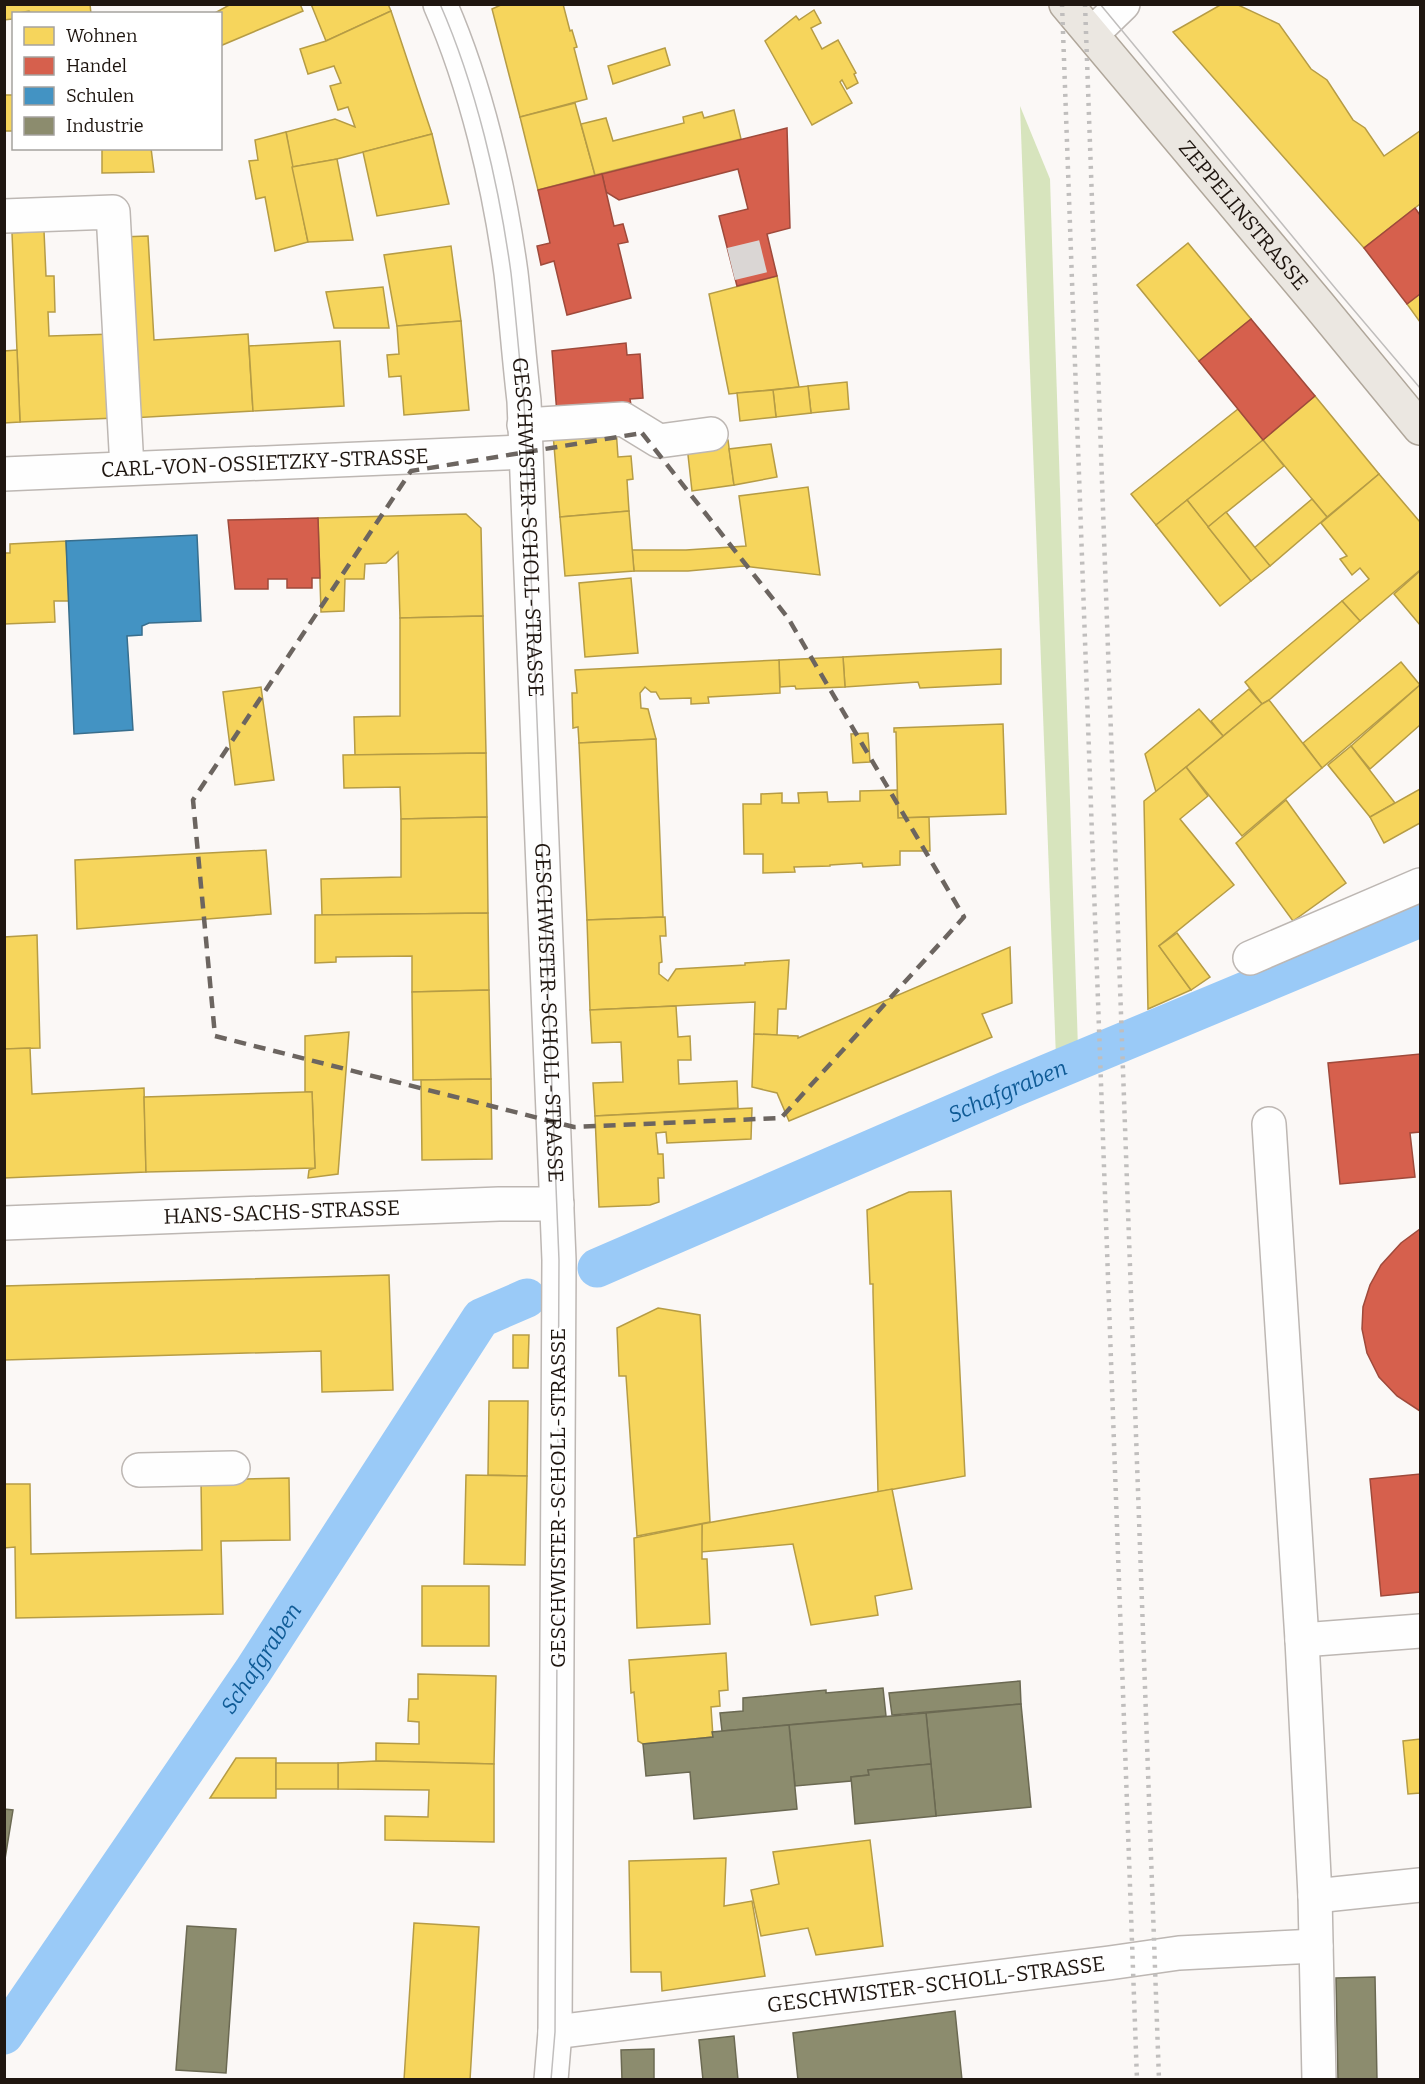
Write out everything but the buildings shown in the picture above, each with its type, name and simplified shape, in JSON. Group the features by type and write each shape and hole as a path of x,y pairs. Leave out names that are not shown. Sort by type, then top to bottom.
{"main road":[{"name":"ZEPPELINSTRASSE","path":"1066,4 1420,428"}],"street":[{"name":"GESCHWISTER-SCHOLL-STRASSE","path":"440,4 475,101 498,204 511,273 524,401 559,1260 555,2032 551,2079"},
{"path":"1092,34 1123,4"},
{"path":"4,216 112,212 127,468"},
{"name":"CARL-VON-OSSIETZKY-STRASSE","path":"4,474 127,468 524,438 623,419 659,441 711,434"},
{"path":"1250,958 1420,885"},
{"path":"1269,1124 1302,1640 1315,1896 1319,2079"},
{"name":"HANS-SACHS-STRASSE","path":"4,1223 499,1204 557,1204"},
{"path":"138,1470 233,1468"},
{"path":"1302,1640 1420,1631"},
{"path":"1315,1896 1420,1885"},
{"name":"GESCHWISTER-SCHOLL-STRASSE","path":"555,2032 1109,1964 1179,1953 1316,1946"}],"highlighted area":[{"path":"642,433 788,618 964,917 781,1118 574,1127 215,1036 193,800 411,471"}],"green space":[{"path":"1020,106 1050,179 1078,1049 1056,1058"}],"waterway":[{"name":"Schafgraben","path":"597,1268 1008,1090 1420,918"},
{"name":"Schafgraben","path":"4,2035 253,1671 481,1318 527,1298"}],"tunnel":[{"path":"731,264 772,254"}],"tram line":[{"path":"440,4 465,68 493,171 511,273 524,401 559,1260 555,2032 551,2080"},
{"path":"1100,4 1420,388"}],"railway":[{"path":"1062,4 1137,2080"},
{"path":"1085,4 1159,2080"}]}
